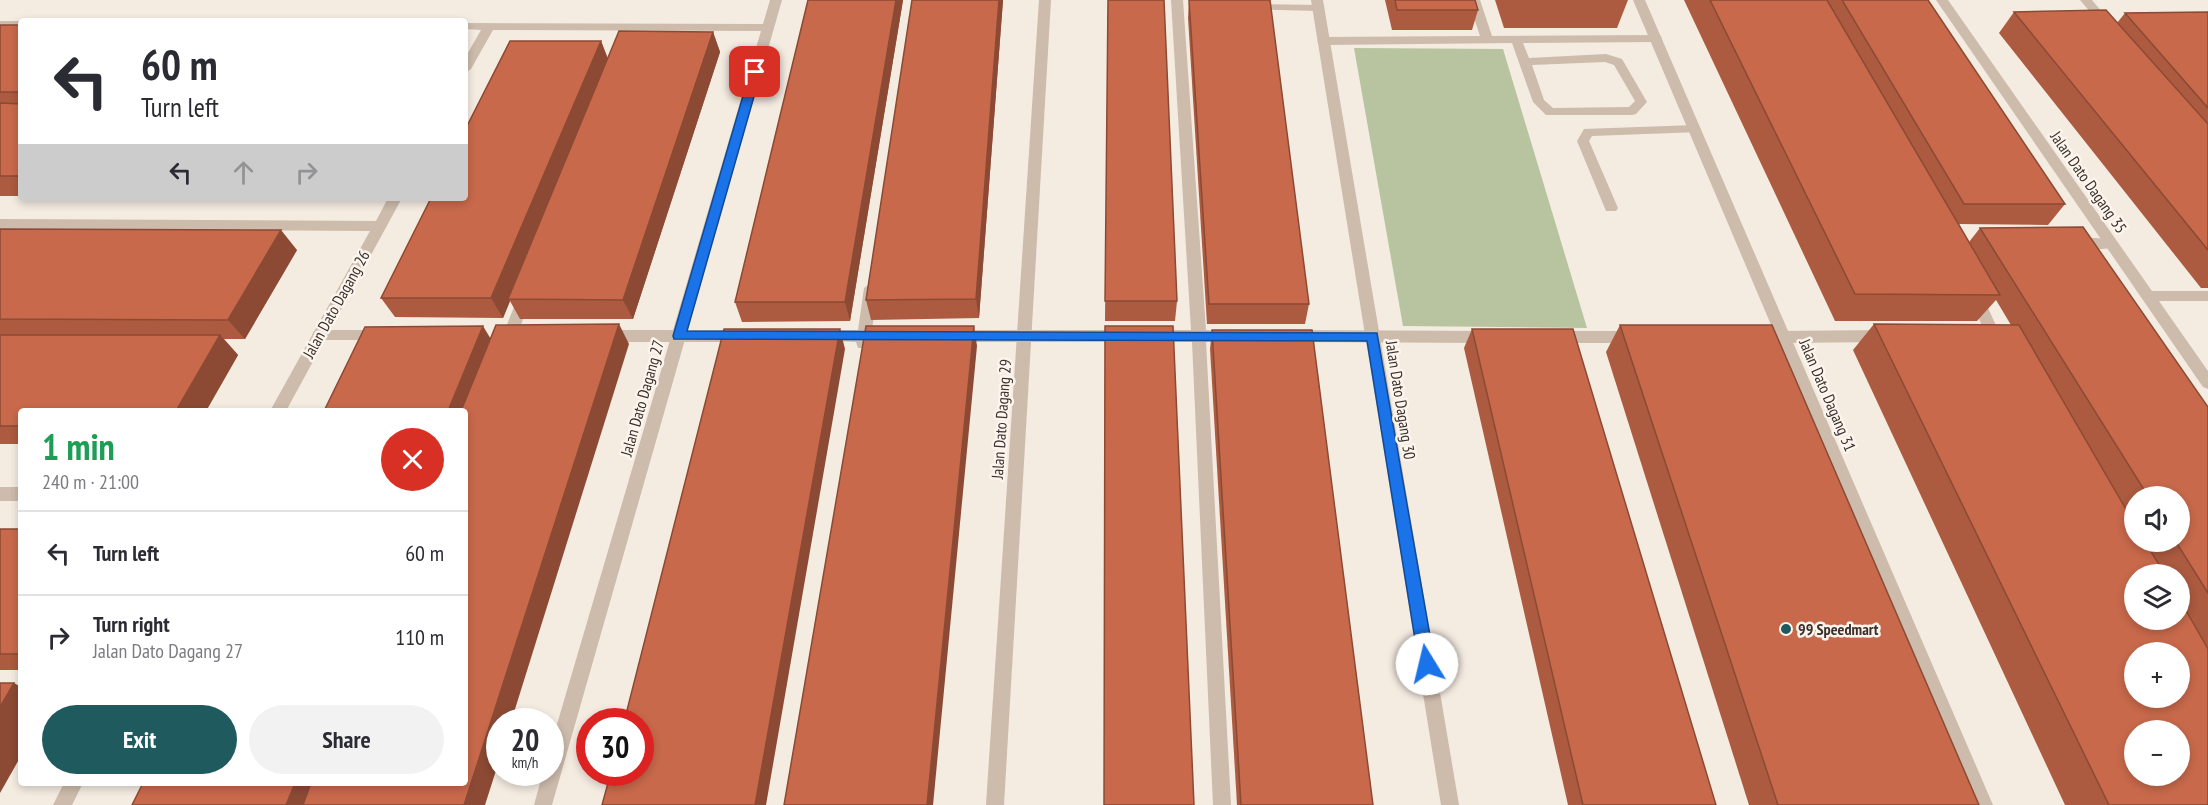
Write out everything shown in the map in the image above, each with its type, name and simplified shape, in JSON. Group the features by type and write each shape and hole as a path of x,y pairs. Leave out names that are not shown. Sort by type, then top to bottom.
{"street":[{"name":"Jalan Dato Dagang 27","path":"543,805 776,0"},
{"name":"Jalan Dato Dagang 29","path":"995,805 1045,0"},
{"path":"1474,0 1487,39"},
{"name":"Jalan Dato Dagang 31","path":"1639,0 1984,805"},
{"name":"Jalan Dato Dagang 35","path":"1942,0 2208,383"},
{"path":"2086,0 2117,36"},
{"path":"1181,4 1222,805"},
{"path":"1236,7 1317,4"},
{"name":"Jalan Dato Dagang 30","path":"1317,4 1450,805"},
{"path":"0,24 18,24"},
{"path":"468,26 630,33 768,28"},
{"path":"468,64 489,26"},
{"path":"1323,41 1656,38"},
{"path":"1516,39 1539,102 1550,112 1632,111 1641,102 1618,62 1606,58 1525,62"},
{"path":"1611,208 1584,141 1588,132 1695,129"},
{"name":"Jalan Dato Dagang 26","path":"280,408 393,201"},
{"path":"0,224 380,226"},
{"path":"2066,242 2112,244"},
{"path":"861,359 873,278"},
{"path":"501,356 531,280"},
{"path":"1970,283 1987,335 2004,355"},
{"path":"2148,296 2208,296"},
{"path":"319,335 390,335"},
{"path":"589,336 760,336"},
{"path":"807,336 899,336"},
{"path":"944,336 1245,336"},
{"path":"1280,336 1503,337"},
{"path":"1760,337 1899,336"},
{"path":"1539,337 1576,343 1644,337"},
{"path":"0,494 18,494"},
{"path":"62,805 72,786"}],"green space":[{"path":"1354,48 1503,49 1587,328 1403,326"}],"building":[{"path":"808,0 896,0 845,302 735,302"},
{"path":"912,0 999,0 976,299 866,300"},
{"path":"1108,0 1164,0 1177,301 1105,301"},
{"path":"1189,0 1270,0 1309,304 1209,304"},
{"path":"1395,0 1475,0 1478,10 1397,10"},
{"path":"1710,0 1827,0 2000,295 1855,294"},
{"path":"1842,0 1928,0 2065,204 1964,204"},
{"path":"2106,10 2208,124 2208,250 2014,12"},
{"path":"2208,12 2208,108 2125,13"},
{"path":"0,25 18,25 18,92 0,92"},
{"path":"619,31 713,32 623,300 508,299"},
{"path":"510,41 601,41 491,298 381,298 430,201 468,201 468,124"},
{"path":"0,103 18,104 18,176 0,176"},
{"path":"2083,227 2208,407 2208,593 2182,552 2190,552 2190,486 2142,486 1980,228"},
{"path":"0,229 281,230 228,320 0,319"},
{"path":"619,324 495,708 486,708 486,737 464,805 303,805 310,786 468,786 468,408 462,408 496,325"},
{"path":"1874,324 2019,325 2124,506 2124,552 2151,552 2159,564 2124,564 2124,630 2190,630 2190,618 2208,649 2208,805 2109,805"},
{"path":"1620,325 1772,325 1979,805 1778,805"},
{"path":"483,326 449,408 325,408 365,327"},
{"path":"866,326 974,326 927,805 784,805"},
{"path":"1105,326 1173,326 1194,805 1104,805"},
{"path":"724,329 840,329 755,805 602,805 607,786 654,786 654,708 628,708"},
{"path":"1472,329 1573,329 1716,805 1583,805"},
{"path":"1212,330 1312,330 1373,805 1241,805"},
{"path":"0,335 220,335 178,408 18,408 18,426 0,426"},
{"path":"0,529 18,529 18,654 0,654"},
{"path":"0,683 14,683 0,707"},
{"path":"142,786 294,786 286,805 132,805"}],"place":[{"name":"99 Speedmart","path":"1786,629"}],"route":[{"path":"755,72 679,336 1372,336 1427,664"}]}
